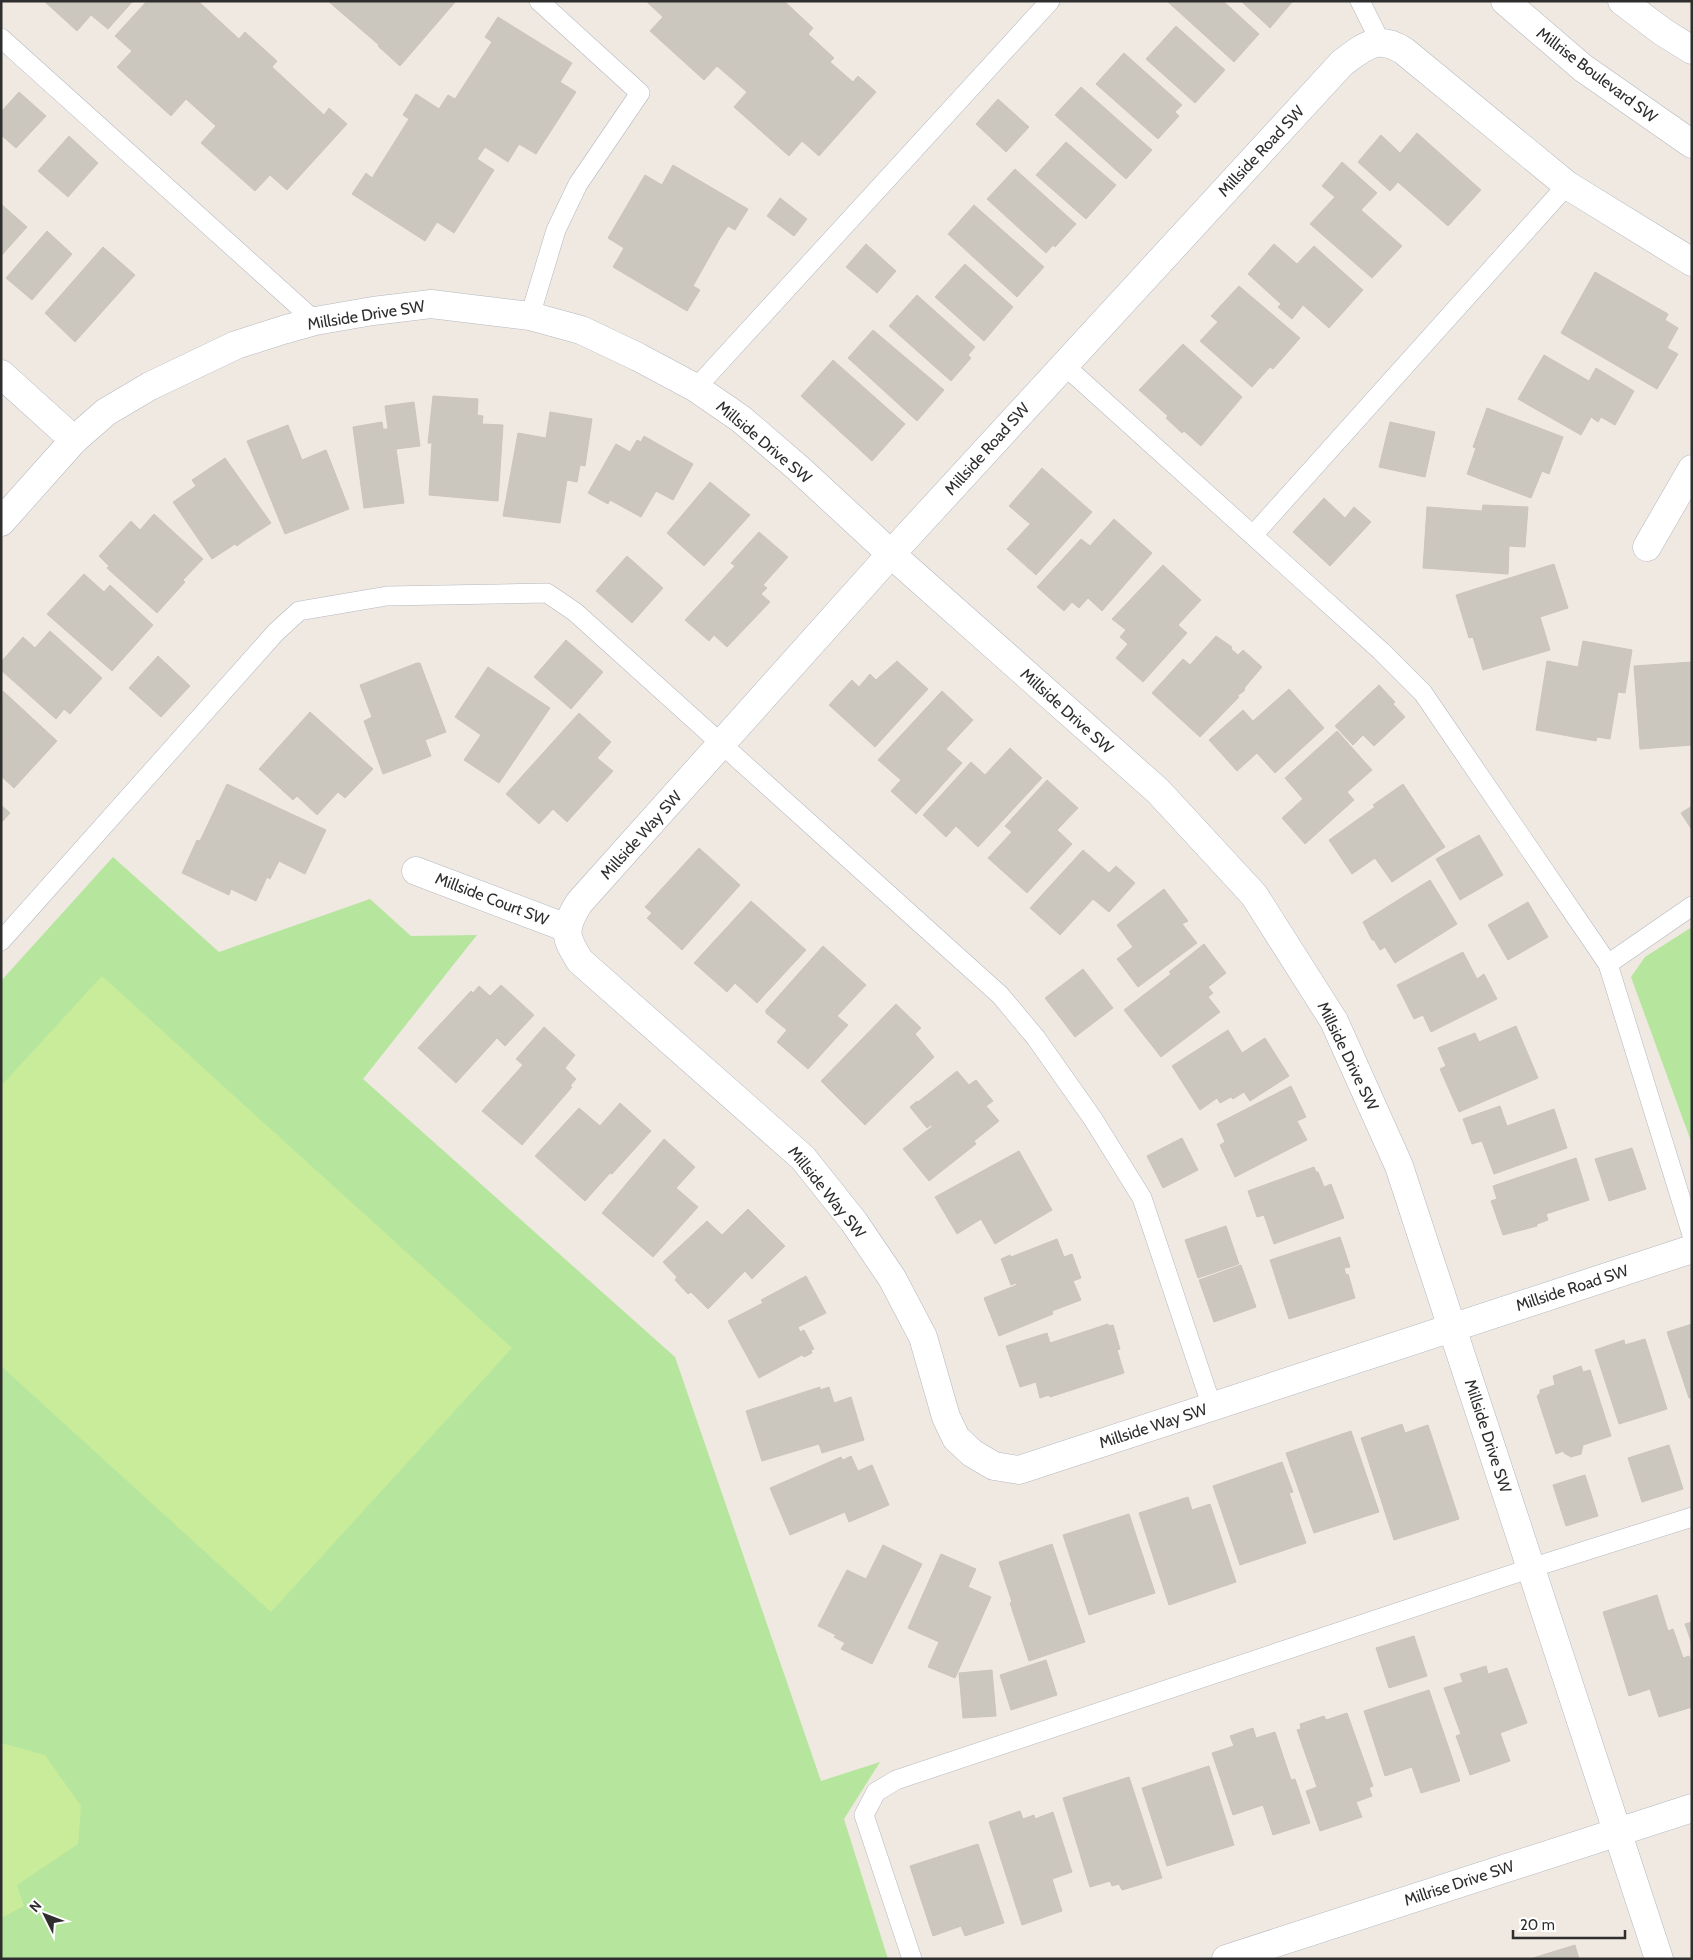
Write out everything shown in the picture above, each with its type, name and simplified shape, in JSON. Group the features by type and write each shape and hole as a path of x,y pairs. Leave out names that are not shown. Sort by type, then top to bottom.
{"street":[{"name":"Millrise Boulevard SW","path":"1505,1 1583,68 1692,144"},
{"path":"1622,1 1663,32 1692,50"},
{"path":"1380,41 1393,44 1404,51 1567,185 1692,262"},
{"name":"Millside Road SW","path":"891,554 1342,63 1364,46 1380,41"},
{"name":"Millside Drive SW","path":"1,522 74,440 106,412 150,386 236,345 315,321 431,304 530,316 580,330 638,357 696,388 741,419 784,456 891,554 1158,791 1254,895 1334,1021 1398,1166 1453,1327 1659,1959"},
{"path":"1,374 74,440"},
{"path":"1647,547 1692,469"},
{"name":"Millside Way SW","path":"891,554 579,904 571,916 567,928 569,942 580,961 803,1158 854,1222 892,1278 923,1337 946,1417 956,1438 972,1453 994,1466 1019,1470 1453,1327"},
{"name":"Millside Court SW","path":"416,871 567,928"},
{"name":"Millside Road SW","path":"1453,1327 1692,1250"},
{"name":"Millrise Drive SW","path":"1226,1959 1692,1808"}],"lane":[{"path":"530,316 556,230 578,184 640,93 538,1"},
{"path":"696,388 1050,1"},
{"path":"1360,1 1380,41"},
{"path":"1,38 315,321"},
{"path":"1254,534 1567,185"},
{"path":"1064,364 1254,534 1381,651 1422,693 1608,964 1692,1235"},
{"path":"1,941 276,632 299,611 387,596 547,594 575,612 1000,995 1036,1038 1093,1119 1142,1198 1212,1407"},
{"path":"1608,964 1692,906"},
{"path":"912,1959 864,1815 876,1792 896,1780 1530,1568 1692,1516"}],"green space":[{"path":"113,857 219,952 370,899 411,936 477,935 363,1079 675,1357 821,1781 880,1762 844,1819 888,1959 1,1959 1,981"},
{"path":"1692,927 1692,1144 1631,977 1645,957"},
{"path":"102,976 512,1348 271,1612 1,1366 1,1086"},
{"path":"1,1743 45,1755 81,1806 78,1844 17,1885 24,1906 1,1918"}],"building":[{"path":"44,1 133,1 108,29 91,15 77,31"},
{"path":"147,1 198,1 239,39 245,32 277,61 272,67 324,115 329,108 347,124 287,190 270,175 255,191 201,143 216,126 186,99 171,116 117,67 132,51 115,36"},
{"path":"328,1 456,1 400,66 379,45"},
{"path":"646,1 784,1 813,28 808,34 834,58 830,62 853,82 858,76 876,92 819,156 802,141 789,156 734,107 747,92 717,66 704,80 650,31 663,17"},
{"path":"1167,1 1223,1 1259,34 1234,62"},
{"path":"1241,1 1293,1 1270,28"},
{"path":"498,17 572,63 560,82 576,92 536,154 519,144 508,162 485,147 477,159 494,170 454,233 437,222 425,241 352,194 366,173 372,178 409,119 403,115 416,94 439,109 448,95 455,99 492,42 485,37"},
{"path":"1176,26 1225,70 1195,103 1146,59"},
{"path":"1124,53 1182,105 1175,112 1179,116 1158,139 1096,84"},
{"path":"1081,87 1152,150 1126,179 1055,115"},
{"path":"19,92 46,116 16,148 1,135 1,112"},
{"path":"998,99 1029,127 1006,152 976,124"},
{"path":"1417,133 1481,190 1448,226 1398,182 1390,191 1358,162 1381,135 1400,153"},
{"path":"69,136 98,163 68,197 38,171"},
{"path":"1066,142 1116,185 1086,219 1036,175"},
{"path":"1342,162 1377,193 1361,210 1402,246 1372,278 1310,224 1335,197 1322,186"},
{"path":"673,165 748,209 735,230 728,226 720,238 693,286 700,290 687,311 613,267 624,248 608,238 645,175 662,185"},
{"path":"1015,169 1076,224 1055,247 1053,245 1046,253 987,199"},
{"path":"780,198 807,219 794,236 767,216"},
{"path":"1,204 27,227 1,256"},
{"path":"974,205 1044,267 1017,297 948,234"},
{"path":"47,231 72,254 32,300 6,278"},
{"path":"866,244 896,271 877,293 846,267"},
{"path":"1274,244 1297,264 1314,246 1363,290 1329,328 1303,305 1292,319 1278,307 1281,304 1248,274"},
{"path":"103,247 135,275 75,342 45,313"},
{"path":"965,264 1013,307 984,341 935,297"},
{"path":"1595,272 1668,314 1665,320 1678,328 1667,348 1678,354 1657,389 1561,333"},
{"path":"1239,286 1300,338 1273,369 1270,367 1252,387 1200,341 1218,322 1211,316"},
{"path":"917,295 975,347 968,355 971,358 951,381 889,326"},
{"path":"873,330 944,390 917,421 848,358"},
{"path":"1183,344 1242,397 1201,446 1184,431 1182,433 1166,418 1168,416 1139,390"},
{"path":"1544,355 1589,381 1596,368 1634,391 1615,425 1601,417 1598,422 1591,417 1581,435 1518,399"},
{"path":"833,360 905,424 872,461 801,396"},
{"path":"433,396 478,399 477,415 483,416 482,424 503,425 498,501 429,495 432,443 428,443"},
{"path":"414,402 420,446 396,449 404,503 364,508 353,427 382,422 383,429 388,429 385,406"},
{"path":"1487,408 1563,437 1549,474 1542,471 1531,498 1467,474 1476,448 1473,447"},
{"path":"550,412 592,419 585,466 580,465 577,482 567,480 560,523 503,516 518,433 546,438"},
{"path":"1390,422 1435,432 1425,477 1379,467"},
{"path":"288,425 302,460 326,450 349,509 285,534 247,441"},
{"path":"644,436 693,464 673,500 656,491 641,517 610,500 608,504 588,493 616,444 630,452 637,440 641,442"},
{"path":"225,458 271,523 237,546 235,544 212,559 173,502 196,486 192,480"},
{"path":"1042,468 1092,512 1036,575 1007,549 1032,522 1029,523 1009,506"},
{"path":"710,482 750,515 704,566 667,533"},
{"path":"1324,498 1345,518 1354,507 1371,522 1330,566 1293,532"},
{"path":"1483,505 1528,507 1525,547 1509,546 1508,574 1423,568 1427,507 1482,511"},
{"path":"154,514 203,559 183,580 185,582 157,613 107,568 109,566 99,556 131,521 140,530"},
{"path":"1114,519 1152,553 1102,611 1088,598 1079,608 1072,602 1064,611 1037,587 1081,539 1090,546"},
{"path":"759,532 788,557 763,585 767,588 761,594 770,602 727,647 714,635 709,641 685,620 735,566 731,563"},
{"path":"627,556 663,588 632,623 596,591"},
{"path":"1554,564 1568,608 1540,617 1550,650 1483,670 1473,637 1469,638 1456,595"},
{"path":"1163,565 1201,600 1178,625 1187,633 1143,682 1116,658 1128,644 1120,637 1126,630 1112,619"},
{"path":"84,574 104,592 110,585 153,625 112,671 47,614"},
{"path":"50,631 102,678 70,714 64,709 56,719 1,670 1,662 23,637 35,648"},
{"path":"1216,636 1232,647 1231,649 1238,655 1243,650 1262,667 1245,687 1244,691 1237,696 1239,697 1200,737 1152,693 1183,659 1190,665"},
{"path":"566,640 603,672 571,709 534,677"},
{"path":"1583,641 1632,650 1625,693 1618,692 1610,739 1597,737 1596,741 1536,730 1547,661 1578,667"},
{"path":"158,656 190,686 161,717 129,688"},
{"path":"897,661 928,689 875,747 829,705 852,680 859,687 870,674 876,680"},
{"path":"1692,662 1692,745 1640,749 1634,666"},
{"path":"420,663 446,732 425,740 431,756 383,774 364,721 372,717 360,685"},
{"path":"488,667 550,708 499,783 464,760 481,735 455,717"},
{"path":"1379,685 1395,702 1393,704 1405,717 1374,746 1363,735 1353,745 1335,726"},
{"path":"1289,689 1324,728 1275,773 1257,753 1237,771 1209,740 1243,710 1253,721"},
{"path":"3,691 57,741 14,788 1,776"},
{"path":"942,691 973,720 946,749 962,763 916,814 891,791 901,780 878,760"},
{"path":"310,712 373,769 345,798 338,792 317,815 297,796 293,800 259,769"},
{"path":"579,713 611,742 597,758 613,771 567,822 553,809 539,824 506,794"},
{"path":"1337,731 1372,770 1347,792 1354,800 1305,844 1282,818 1303,799 1285,778"},
{"path":"1010,748 1042,778 978,847 956,826 946,837 923,815 971,762 985,775"},
{"path":"1047,780 1078,808 1057,830 1072,844 1027,893 988,858 1012,832 1005,826"},
{"path":"227,784 326,830 305,874 279,861 270,879 267,877 256,901 231,889 229,895 182,873 197,840 200,841"},
{"path":"1403,784 1445,847 1392,882 1375,858 1352,874 1329,840"},
{"path":"1,805 10,813 1,823"},
{"path":"1692,806 1692,830 1681,813"},
{"path":"1479,835 1503,875 1460,900 1436,859"},
{"path":"699,848 740,885 682,950 647,918 652,913 645,907"},
{"path":"1083,850 1109,873 1116,866 1135,883 1109,912 1093,899 1060,935 1030,908"},
{"path":"1430,880 1457,924 1395,963 1385,947 1380,950 1374,940 1372,940 1363,922"},
{"path":"1164,889 1188,921 1182,924 1197,943 1138,987 1117,959 1133,947 1117,925"},
{"path":"751,901 806,950 757,1003 735,983 727,992 694,963"},
{"path":"1528,902 1548,937 1508,960 1488,925"},
{"path":"1204,944 1226,973 1208,987 1213,993 1208,997 1220,1012 1161,1057 1124,1010 1171,974 1169,972"},
{"path":"823,946 866,985 837,1016 848,1025 808,1069 777,1042 787,1030 766,1013 766,1010"},
{"path":"1463,952 1477,979 1484,974 1497,999 1431,1032 1423,1015 1414,1019 1397,985"},
{"path":"1083,969 1113,1008 1075,1037 1045,998"},
{"path":"501,985 534,1015 505,1046 497,1038 456,1083 418,1048 471,991 473,993 479,986 490,996"},
{"path":"896,1004 921,1028 915,1034 934,1057 865,1125 821,1081"},
{"path":"1516,1026 1538,1078 1459,1112 1440,1069 1446,1066 1438,1048 1475,1033 1479,1042"},
{"path":"544,1027 575,1055 565,1068 576,1079 570,1086 572,1087 522,1145 482,1111 523,1065 516,1059"},
{"path":"1228,1030 1242,1053 1265,1038 1289,1076 1250,1101 1244,1092 1233,1099 1231,1097 1220,1103 1217,1098 1200,1110 1172,1066"},
{"path":"957,1071 969,1085 976,1080 993,1101 986,1106 999,1121 974,1141 976,1144 929,1181 903,1149 933,1126 931,1125 927,1128 910,1107"},
{"path":"1291,1086 1306,1117 1297,1121 1307,1140 1235,1177 1220,1145 1225,1142 1217,1124"},
{"path":"620,1103 651,1131 585,1201 535,1156 579,1108 600,1126"},
{"path":"1500,1106 1507,1126 1554,1109 1567,1148 1494,1174 1482,1141 1472,1144 1463,1119"},
{"path":"1182,1138 1198,1170 1163,1188 1147,1156"},
{"path":"664,1139 695,1167 676,1188 698,1207 653,1257 602,1213"},
{"path":"1632,1148 1646,1189 1609,1201 1595,1159"},
{"path":"1019,1151 1052,1210 995,1244 981,1219 957,1234 935,1197"},
{"path":"1576,1158 1589,1200 1546,1214 1548,1220 1537,1224 1537,1226 1503,1235 1491,1201 1497,1199 1493,1186"},
{"path":"1314,1167 1324,1187 1331,1184 1344,1218 1274,1244 1264,1215 1257,1217 1248,1191"},
{"path":"748,1209 785,1246 752,1279 745,1271 708,1309 691,1292 688,1294 675,1280 677,1277 663,1262 707,1221 722,1235"},
{"path":"1226,1226 1239,1264 1198,1278 1185,1240"},
{"path":"1340,1237 1350,1267 1344,1268 1346,1275 1348,1274 1355,1298 1289,1319 1270,1260"},
{"path":"1057,1239 1064,1257 1072,1254 1081,1278 1073,1281 1081,1300 1052,1311 1053,1314 999,1336 984,1298 1017,1285 1016,1283 1011,1285 1001,1259"},
{"path":"1241,1265 1256,1307 1214,1322 1199,1280"},
{"path":"806,1276 826,1313 798,1327 800,1332 804,1330 814,1349 811,1350 812,1353 804,1357 802,1355 759,1378 728,1321 763,1303 761,1300"},
{"path":"1108,1324 1109,1326 1113,1325 1120,1349 1117,1350 1124,1373 1050,1397 1049,1395 1040,1398 1036,1382 1020,1387 1006,1346 1047,1333 1050,1343"},
{"path":"1692,1324 1692,1397 1689,1398 1667,1332"},
{"path":"1645,1339 1667,1409 1619,1424 1595,1350 1624,1340 1625,1345"},
{"path":"1581,1366 1583,1372 1590,1370 1611,1436 1583,1445 1581,1454 1571,1457 1563,1451 1556,1454 1537,1396 1540,1390 1555,1385 1553,1376"},
{"path":"820,1387 820,1390 829,1387 834,1403 851,1397 864,1440 822,1453 819,1444 762,1461 746,1411"},
{"path":"1402,1424 1405,1433 1428,1425 1459,1519 1394,1540 1361,1438"},
{"path":"1351,1431 1379,1512 1314,1533 1286,1453"},
{"path":"1669,1445 1683,1489 1642,1502 1628,1458"},
{"path":"851,1456 858,1471 872,1465 889,1505 849,1522 845,1512 790,1535 770,1488 841,1457 843,1460"},
{"path":"1282,1462 1293,1492 1289,1493 1306,1543 1240,1565 1213,1486"},
{"path":"1585,1475 1598,1516 1566,1526 1553,1485"},
{"path":"1188,1497 1192,1510 1210,1504 1236,1582 1169,1605 1139,1513"},
{"path":"1129,1514 1155,1593 1089,1615 1063,1535"},
{"path":"1052,1544 1085,1642 1029,1661 999,1562"},
{"path":"883,1545 922,1564 872,1664 841,1649 845,1643 834,1637 836,1635 818,1626 847,1570 866,1579"},
{"path":"941,1554 976,1569 968,1587 991,1597 955,1678 928,1667 939,1642 908,1628"},
{"path":"1657,1595 1668,1631 1673,1629 1683,1658 1689,1656 1692,1665 1692,1707 1659,1717 1650,1689 1629,1696 1603,1612"},
{"path":"1692,1622 1692,1644 1685,1624"},
{"path":"1414,1636 1427,1676 1389,1688 1376,1648"},
{"path":"1046,1660 1057,1695 1011,1710 1000,1675"},
{"path":"1486,1666 1488,1674 1507,1668 1527,1723 1500,1733 1510,1761 1470,1775 1456,1736 1461,1734 1444,1688 1463,1682 1460,1674"},
{"path":"992,1670 996,1716 963,1718 959,1673"},
{"path":"1429,1690 1460,1781 1421,1793 1412,1767 1385,1776 1364,1711"},
{"path":"1347,1713 1373,1786 1369,1788 1372,1796 1356,1802 1362,1817 1320,1831 1306,1791 1317,1787 1297,1730 1301,1729 1300,1724 1324,1716 1326,1720"},
{"path":"1253,1728 1256,1738 1275,1732 1291,1780 1295,1779 1310,1823 1273,1835 1263,1805 1233,1815 1212,1753 1234,1746 1230,1736"},
{"path":"1209,1766 1234,1845 1167,1866 1142,1788"},
{"path":"1129,1777 1162,1878 1122,1890 1119,1884 1112,1886 1110,1881 1090,1887 1063,1798"},
{"path":"1020,1811 1023,1819 1034,1815 1035,1819 1053,1812 1072,1872 1052,1879 1062,1911 1022,1925 989,1822"},
{"path":"978,1844 1004,1923 965,1936 961,1926 933,1936 910,1866"},
{"path":"1575,1945 1579,1959 1533,1959 1533,1958"}]}
